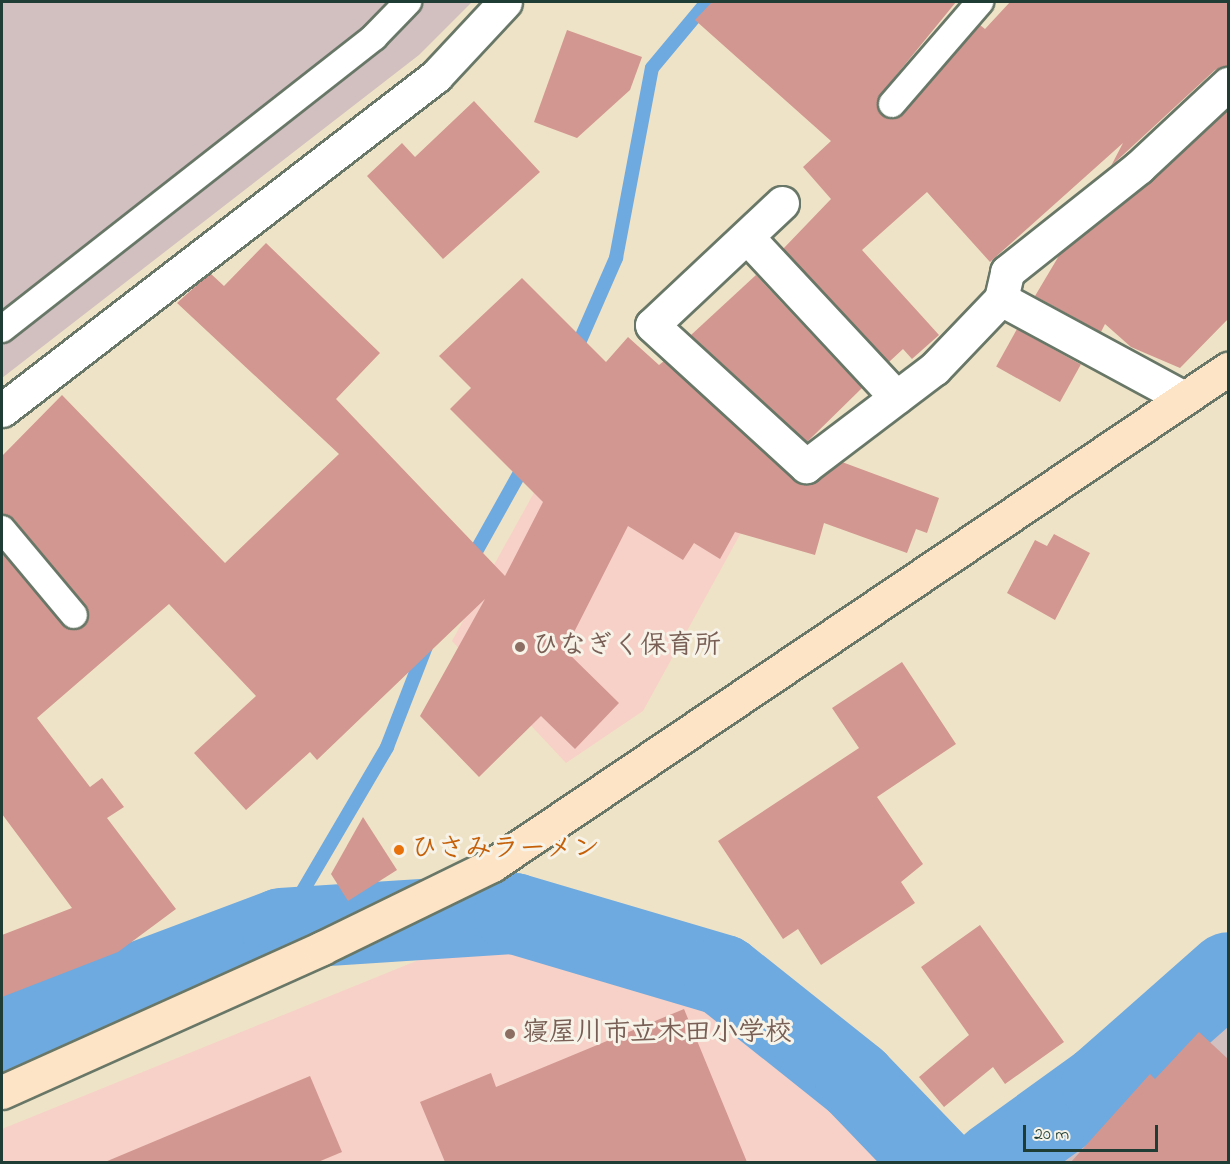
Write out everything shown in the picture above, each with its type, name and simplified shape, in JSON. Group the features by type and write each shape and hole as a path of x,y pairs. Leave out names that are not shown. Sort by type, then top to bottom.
{"street":[{"path":"2,410 436,76 505,2"},
{"path":"782,203 652,325 806,466 934,369 1001,299 1007,272 1139,167 1228,84"},
{"path":"747,237 896,397"},
{"path":"1001,299 1184,398"},
{"path":"2,1092 322,948 492,865 1228,369"}],"lane":[{"path":"2,329 374,36 408,2"},
{"path":"892,104 980,2"},
{"path":"2,529 74,615"}],"shaded area":[{"path":"2,2 472,2 419,55 2,378"},
{"path":"593,386 748,520 643,711 566,763 452,641"},
{"name":"寝屋川市立木田小学校","path":"515,921 717,983 848,1084 919,1162 2,1162 2,1129"},
{"path":"1228,997 1228,1162 1043,1162"}],"building":[{"path":"712,2 956,2 880,95 878,109 890,119 903,114 980,25 985,29 1010,2 1228,2 1228,66 1215,70 1111,166 1123,143 990,262 927,192 862,250 939,335 912,359 903,349 889,362 783,249 831,199 803,167 831,141 695,20"},
{"path":"567,30 642,57 630,90 577,138 534,122"},
{"path":"474,101 540,172 443,259 367,176 402,143 415,157"},
{"path":"1228,109 1228,319 1180,368 1131,347 1105,324 1101,332 1035,296 1060,254 1151,182"},
{"path":"266,243 380,353 336,399 505,576 543,502 450,409 471,388 439,356 522,278 606,362 628,337 659,365 664,361 800,484 817,481 842,462 939,498 927,533 916,529 907,553 824,523 815,555 735,532 720,559 694,543 683,560 628,526 565,650 619,703 575,749 541,716 479,777 420,716 485,599 317,760 310,752 246,810 194,753 256,696 169,604 37,718 90,787 102,778 124,807 107,818 176,909 118,952 2,997 2,935 72,908 2,814 2,552 63,625 83,627 89,613 14,519 2,514 2,456 62,395 225,563 339,454 177,303 210,273 224,286"},
{"path":"756,275 862,388 807,442 691,335"},
{"path":"1017,329 1081,364 1060,402 996,367"},
{"path":"1054,534 1090,553 1055,620 1007,593 1035,540 1047,546"},
{"path":"902,662 956,744 877,797 923,864 901,882 915,903 821,965 798,929 783,939 718,841 859,748 832,708"},
{"path":"363,817 397,870 348,901 331,874"},
{"path":"980,925 1064,1042 1005,1084 993,1067 944,1107 919,1077 969,1035 921,967"},
{"path":"684,1009 747,1162 445,1162 420,1102 491,1073 496,1087"},
{"path":"1199,1032 1228,1059 1228,1162 1071,1162 1150,1074 1155,1079"},
{"path":"310,1076 342,1152 318,1162 105,1162"}],"waterway":[{"path":"575,352 616,258 652,68 707,2"},
{"path":"469,564 526,462"},
{"path":"281,928 387,747 427,644"},
{"path":"2,1033 281,928 514,913 723,975 855,1080 934,1162"},
{"path":"993,1162 1101,1084 1228,972"}],"place":[{"name":"ひなぎく保育所","path":"520,647"},
{"name":"ひさみラーメン","path":"399,850"},
{"name":"寝屋川市立木田小学校","path":"510,1034"}]}
